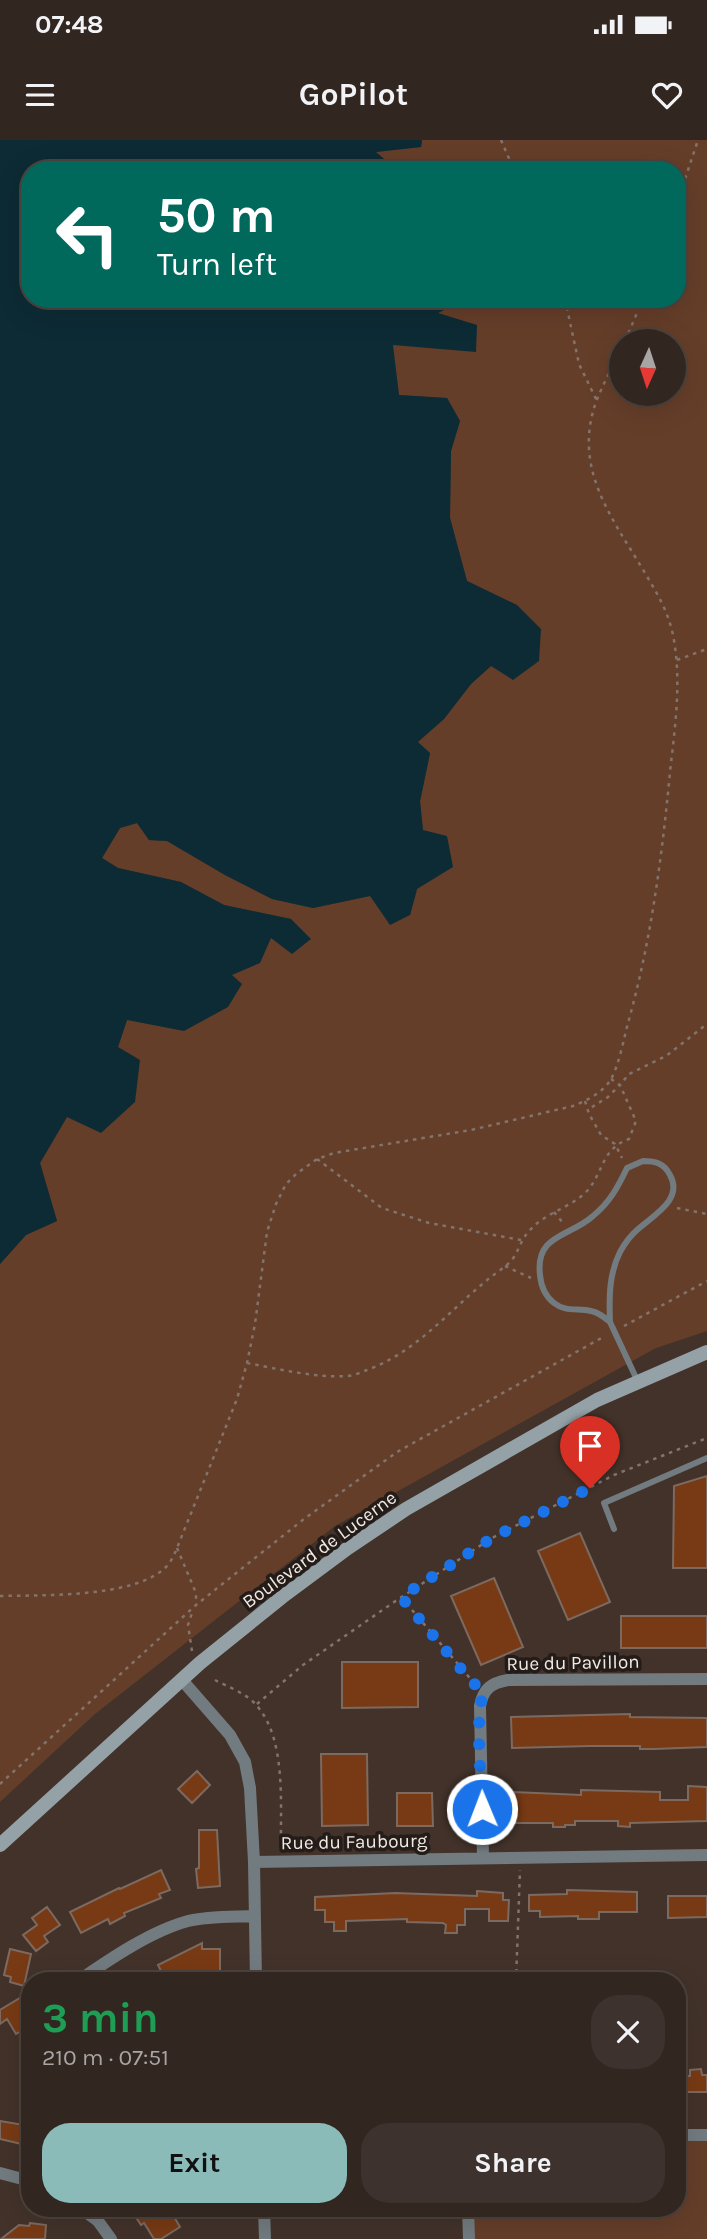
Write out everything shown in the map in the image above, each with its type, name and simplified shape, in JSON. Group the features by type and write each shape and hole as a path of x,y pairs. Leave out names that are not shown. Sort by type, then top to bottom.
{"main road":[{"name":"Boulevard de Lucerne","path":"0,1845 182,1680 282,1597 348,1548 406,1509 597,1401 707,1352"}],"street":[{"name":"Rue du Pavillon","path":"483,1858 480,1706 489,1686 508,1681 707,1679"},
{"path":"182,1680 230,1735 245,1762 250,1788 254,1862 256,1972"},
{"name":"Rue du Faubourg","path":"254,1862 707,1855"},
{"path":"91,1972 177,1925 205,1918 254,1916"},
{"path":"686,2135 707,2135"},
{"path":"0,2173 21,2179"},
{"path":"92,2217 111,2239"},
{"path":"264,2217 265,2239"},
{"path":"468,2217 469,2239"}],"lane":[{"path":"610,1322 591,1311 556,1305 546,1296 540,1282 541,1254 548,1243 584,1224 596,1214 616,1192 627,1167 643,1161 653,1161 670,1173 674,1184 672,1196 666,1206 626,1240 619,1253 610,1287 610,1322 638,1382"},
{"path":"614,1529 604,1503 707,1458"}],"path":[{"path":"501,140 510,161"},
{"path":"686,178 698,140"},
{"path":"567,308 579,364 597,401"},
{"path":"630,329 639,308"},
{"path":"0,1596 65,1594 123,1586 157,1574 168,1566 224,1434 247,1363 267,1232 286,1184 296,1174 317,1159 334,1153 471,1130 585,1101 611,1079 643,970 650,932 664,836 675,729 677,660 664,605 604,505 592,471 588,440 597,401 609,375"},
{"path":"677,660 707,649"},
{"path":"589,1109 608,1097 629,1074 666,1056 707,1024"},
{"path":"247,1363 312,1374 349,1376 389,1362 437,1327 485,1281 505,1266 514,1256 521,1240 544,1217 577,1200 588,1190 615,1144 629,1139 636,1121 620,1085 611,1079"},
{"path":"585,1101 601,1135 615,1144 627,1167"},
{"path":"317,1159 383,1208 429,1223 521,1240"},
{"path":"666,1206 707,1214"},
{"path":"505,1266 540,1282"},
{"path":"0,1784 195,1605 304,1519 397,1452 707,1281"},
{"path":"257,1704 303,1665 492,1538 614,1475 707,1438"},
{"path":"177,1548 196,1593 188,1625 192,1651"},
{"path":"401,1597 472,1682 484,1692"},
{"path":"215,1680 257,1704 274,1738 278,1764 281,1850"},
{"path":"516,1972 520,1857"}],"shaded area":[{"path":"422,140 707,140 707,1331 656,1348 335,1526 95,1714 0,1802 0,1264 26,1235 57,1221 40,1163 67,1117 118,1047 127,1020 231,975 291,919 224,905 181,882 118,868 102,858 120,828 137,823 149,840 167,841 272,899 313,908 370,896 410,915 417,890 423,831 420,802 430,754 417,742 444,719 471,684 491,666 517,605 467,581 450,518 451,451 460,421 447,398 399,395 392,345 447,308 686,308 686,161 386,161 375,152 421,147"},
{"path":"686,2135 707,2135 707,2239 469,2239 468,2217 686,2217"}],"water":[{"path":"0,140 422,140 421,147 376,152 386,161 21,161 21,308 448,308 438,313 477,325 476,352 393,345 399,395 447,398 460,421 451,451 450,518 467,581 517,605 541,629 539,661 513,680 491,666 471,684 444,719 418,742 430,753 420,801 423,830 447,836 453,867 417,889 410,915 390,925 370,896 313,908 272,899 167,841 149,840 137,823 120,828 102,858 118,868 181,882 224,905 291,919 311,939 292,954 271,938 260,963 232,975 242,984 228,1007 184,1031 127,1020 118,1047 140,1060 135,1102 101,1133 67,1117 40,1163 57,1221 26,1235 0,1264"}],"building":[{"path":"707,1476 707,1568 673,1568 674,1486"},
{"path":"580,1533 610,1602 568,1620 538,1551"},
{"path":"494,1578 523,1647 481,1665 451,1596"},
{"path":"621,1616 707,1616 707,1648 621,1648"},
{"path":"342,1662 418,1662 418,1707 342,1708"},
{"path":"630,1714 630,1717 707,1718 707,1747 512,1748 511,1717"},
{"path":"321,1754 367,1754 368,1825 322,1826"},
{"path":"197,1771 210,1785 192,1803 178,1789"},
{"path":"688,1786 707,1787 707,1821 630,1823 630,1827 618,1826 618,1821 575,1821 575,1825 565,1827 553,1827 553,1823 513,1823 514,1792 581,1795 581,1790 660,1792 660,1800 688,1800"},
{"path":"397,1793 432,1793 433,1826 397,1826"},
{"path":"199,1830 217,1830 220,1886 198,1888 196,1869 199,1868"},
{"path":"161,1870 170,1890 159,1894 161,1898 124,1913 125,1916 110,1924 108,1919 81,1933 70,1912"},
{"path":"567,1890 637,1892 637,1912 599,1912 599,1919 578,1919 578,1916 540,1917 540,1911 529,1911 529,1895 567,1894"},
{"path":"477,1891 503,1893 503,1900 509,1900 508,1921 489,1921 489,1909 465,1909 465,1925 457,1925 457,1933 445,1933 446,1925 443,1923 407,1922 407,1919 346,1921 346,1931 334,1931 334,1922 325,1922 325,1910 315,1910 315,1897 395,1893 477,1896"},
{"path":"668,1896 707,1896 707,1917 668,1918"},
{"path":"47,1907 60,1925 44,1936 48,1942 36,1951 23,1935 37,1925 32,1918"},
{"path":"202,1943 202,1949 220,1949 220,1972 162,1972 158,1965"},
{"path":"10,1949 31,1954 27,1972 21,1972 21,1985 10,1982 11,1977 4,1975"},
{"path":"21,1997 21,2031 16,2034 7,2019 0,2024 0,2010"},
{"path":"701,2069 702,2075 707,2075 707,2092 686,2092 686,2076 690,2076 690,2070"},
{"path":"0,2121 21,2124 21,2144 0,2139"},
{"path":"136,2217 174,2217 180,2227 161,2239 154,2239 144,2223 141,2225"},
{"path":"30,2223 46,2225 45,2239 1,2239 19,2225 29,2226"}],"route":[{"path":"482,1809 480,1706 484,1692 472,1682 401,1597 492,1538 590,1488"}]}
